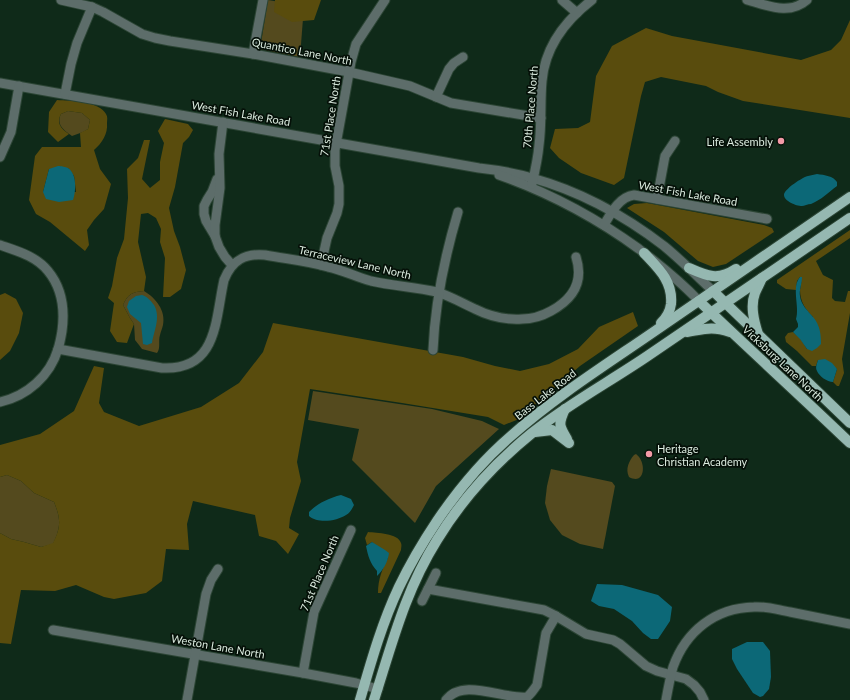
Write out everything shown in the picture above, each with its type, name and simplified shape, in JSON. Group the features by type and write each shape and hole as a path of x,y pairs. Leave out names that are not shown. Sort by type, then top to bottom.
{"main road":[{"name":"Bass Lake Road","path":"360,700 385,620 398,589 438,520 482,464 499,447 546,407 580,382 850,197"},
{"path":"689,268 705,275 716,277 730,272 795,229 822,216"},
{"name":"Bass Lake Road","path":"374,700 403,608 421,570 437,540 458,510 478,485 503,458 533,432 626,371 850,218"},
{"path":"644,253 666,278 671,294 670,308 667,317 651,334"},
{"path":"758,334 754,319 753,304 755,293 763,278"},
{"name":"Vicksburg Lane North","path":"713,291 850,423"},
{"name":"Vicksburg Lane North","path":"699,301 850,443"},
{"path":"683,332 710,328 733,333"},
{"path":"533,432 552,430 569,443 561,430 560,424 565,410"}],"street":[{"name":"Quantico Lane North","path":"61,0 92,7 142,34 155,38 349,72 401,83 455,104 541,118"},
{"path":"252,54 263,0"},
{"name":"71st Place North","path":"320,265 327,238 339,204 339,186 335,162 349,72 356,44 385,0"},
{"path":"562,0 577,13"},
{"name":"70th Place North","path":"533,182 540,144 542,81 549,51 554,41 564,28 577,13 592,0"},
{"path":"747,0 784,9 794,8 807,0"},
{"path":"65,94 70,64 92,7"},
{"path":"436,97 449,69 454,63 463,57"},
{"name":"West Fish Lake Road","path":"0,83 479,168 568,190 636,226 657,241 689,268 713,291"},
{"path":"0,157 11,132 19,86"},
{"path":"215,236 220,188 220,143 223,122"},
{"path":"657,199 665,156 674,141"},
{"path":"58,349 162,368 180,367 189,364 198,359 206,351 211,341 224,280 232,265 219,247 215,236 206,221 204,210 207,200 216,183 219,172"},
{"name":"West Fish Lake Road","path":"533,182 604,224 664,268 699,301"},
{"name":"West Fish Lake Road","path":"604,224 621,200 629,195 767,218"},
{"path":"433,350 439,293 447,252 458,212"},
{"path":"0,245 31,257 47,269 59,288 64,310 64,320 58,349 49,369 34,386 16,397 0,402"},
{"name":"Terraceview Lane North","path":"232,265 239,259 256,255 320,265 369,280 439,293 489,315 524,320 544,315 564,303 570,297 578,282 578,265 576,257"},
{"name":"71st Place North","path":"303,673 314,612 350,530"},
{"path":"187,700 206,594 211,580 218,569"},
{"path":"422,601 436,573"},
{"path":"428,589 544,610 586,634 613,640 646,666 686,679 694,685 704,700"},
{"path":"666,700 671,675 680,654 691,636 700,626 711,618 725,612 739,608 769,608 850,624"},
{"path":"446,700 452,694 459,692 512,700 528,696 537,685 546,633 556,616"},
{"name":"Weston Lane North","path":"53,630 303,673 378,689"}],"shaded area":[{"path":"268,0 304,6 300,57 260,49"},
{"path":"275,0 321,0 314,20 292,22 274,12"},
{"path":"850,20 850,118 743,101 706,86 661,77 645,82 624,178 614,185 581,173 559,158 550,148 555,129 578,128 590,122 596,76 612,46 646,28 672,36 801,60 831,50 841,40"},
{"path":"57,100 91,104 97,106 107,116 105,135 100,144 94,150 100,169 111,184 104,209 87,230 89,245 85,251 50,222 36,214 29,200 35,156 42,147 81,147 80,133 88,129 90,120 82,113 68,111 61,114 59,120 60,126 69,134 58,142 48,132 49,112","holes":["68,168 74,176 76,192 43,192 49,169"]},
{"path":"68,111 82,113 90,120 88,129 72,136 66,131 61,126 59,121 61,114"},
{"path":"165,119 188,124 193,130 183,143 175,187 169,208 174,231 186,270 181,289 170,297 163,297 165,258 160,242 161,229 156,218 148,213 141,214 138,242 146,277 144,291 131,294 125,301 123,305 134,324 127,343 117,342 110,331 114,303 108,298 112,286 117,258 124,239 128,198 127,169 138,158 144,140 150,140 142,179 150,188 160,180 160,162 164,143 158,131"},
{"path":"647,203 764,225 772,228 774,232 726,264 713,267 698,261 664,232 627,208 634,204"},
{"path":"850,230 850,238 816,261 823,275 833,280 832,298 835,301 845,302 848,291 850,291 850,313 842,359 844,373 839,386 837,386 833,382 837,369 818,360 816,366 812,366 786,342 785,337 788,333 793,332 800,338 807,349 813,317 802,302 800,277 797,281 796,290 786,289 777,283 777,280"},
{"path":"144,291 156,301 163,315 164,320 159,337 159,349 157,353 142,349 135,340 134,324 123,305 131,294"},
{"path":"5,293 16,299 23,313 19,333 10,351 0,360 0,295"},
{"path":"633,312 638,326 580,366 519,419 504,425 488,417 310,389 297,462 301,481 290,518 289,528 299,534 288,554 276,541 259,536 255,515 193,501 187,524 189,550 166,549 162,581 146,593 114,599 104,597 76,585 55,591 21,590 11,644 0,643 0,533 11,539 41,547 53,543 58,532 59,518 54,502 34,493 21,481 7,475 0,477 0,445 40,434 74,411 94,366 104,368 99,403 104,412 139,426 201,407 239,383 263,352 273,323 463,357 520,371 549,364 578,349 599,327"},
{"path":"313,391 432,409 482,421 499,429 436,486 415,523 352,460 359,429 308,420"},
{"path":"636,454 642,462 643,472 641,476 634,479 629,477 628,465"},
{"path":"551,469 612,482 615,486 603,549 580,544 562,535 550,520 545,503"},
{"path":"7,475 21,481 34,493 54,502 59,518 59,528 53,544 41,547 11,539 0,533 0,477"},
{"path":"368,532 392,535 399,540 401,544 401,550 381,593 378,593 378,588 382,570 388,558 372,542 367,545 365,538"}],"water":[{"path":"58,166 68,168 73,174 75,192 73,200 59,202 46,199 43,192 49,169"},
{"path":"817,174 826,175 833,178 837,182 837,186 822,198 811,204 800,206 791,203 786,199 784,195 790,187 806,177"},
{"path":"800,277 802,277 800,296 802,302 819,326 821,344 812,351 807,349 793,332 798,327 796,319 796,286"},
{"path":"142,295 150,300 154,305 157,314 152,343 147,345 143,344 141,323 130,314 127,307 129,301 136,296"},
{"path":"825,359 832,363 837,369 833,382 828,381 816,370 818,360"},
{"path":"341,495 351,499 354,505 351,511 347,514 338,519 328,521 317,520 309,516 309,512 320,503"},
{"path":"372,542 389,553 385,566 377,576 377,571 370,559 366,546"},
{"path":"597,584 622,585 658,595 672,607 670,621 658,639 651,639 632,621 614,609 599,606 591,601"},
{"path":"747,642 763,642 770,651 771,677 769,689 763,696 760,697 753,693 732,659 732,649"}],"place":[{"name":"Life Assembly","path":"781,141"},
{"name":"Heritage Christian Academy","path":"649,454"}]}
